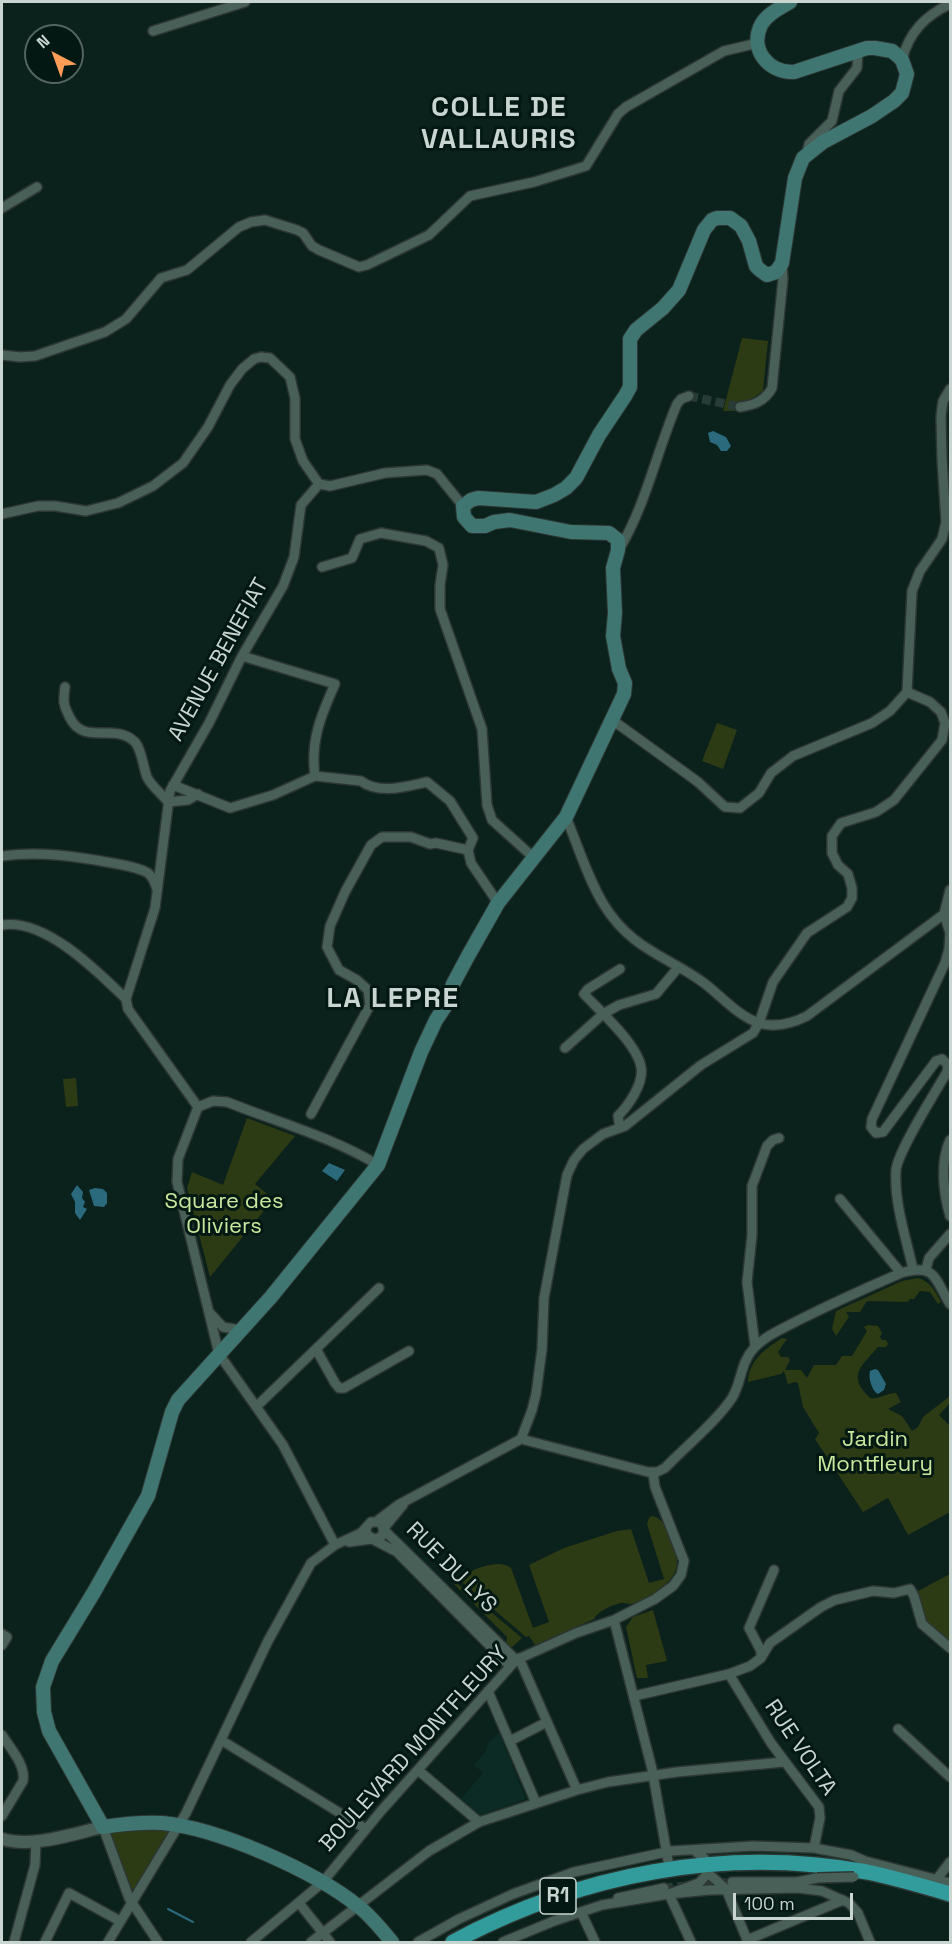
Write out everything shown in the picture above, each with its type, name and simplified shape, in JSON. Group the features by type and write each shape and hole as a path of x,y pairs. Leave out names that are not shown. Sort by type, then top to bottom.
{"highway":[{"name":"R1","path":"472,1942 523,1918 568,1901 616,1887 669,1882 707,1869 775,1862 884,1876 951,1894"},
{"name":"R1","path":"707,1869 789,1870 854,1877 951,1904"},
{"name":"R1","path":"453,1942 549,1898 609,1880 669,1882"}],"main road":[{"path":"392,1942 358,1906 322,1883 284,1862 225,1838 178,1826 139,1822 103,1827 49,1731 44,1712 43,1687 61,1644 94,1592 148,1496 174,1405 271,1297 378,1165 430,1033 446,1005 453,984 498,903 566,817 625,688 613,636 615,613 613,568 618,540 609,533 571,532 510,520 485,526 472,526 464,517 463,506 478,498 536,502 566,488 576,478 599,435 630,387 630,339 636,330 663,309 679,290 704,230 712,220 729,218 741,226 756,266 767,275 776,272 782,263 795,178 798,167 807,153 878,112 902,93 907,74 902,60 892,51 884,49 867,48 806,69 784,72 776,70 759,51 758,34 766,18 790,2"}],"street":[{"path":"153,31 245,2"},
{"path":"902,60 906,46 920,23 951,4"},
{"path":"2,355 35,356 87,339 117,326 126,319 161,278 187,270 239,227 251,222 265,220 297,230 303,233 312,246 320,250 352,265 359,267 367,265 421,240 471,196 534,182 586,166 618,114 626,107 724,51 758,43"},
{"path":"807,153 809,144 832,121 838,91 856,68 858,51"},
{"path":"2,208 37,187"},
{"path":"740,407 757,403 769,394 772,388 783,279 782,263"},
{"path":"4,513 38,506 86,511 118,503 153,486 188,458 208,427 230,385 242,369 254,359 261,357 270,358 290,377 296,398 295,439 303,461 319,484 330,486 391,472 427,470 437,474 463,506"},
{"path":"611,719 698,782 725,807 740,808 759,793 771,773 793,756 872,723 890,711 907,692 912,591 920,571 942,539 946,522 941,416 943,401 951,389"},
{"path":"618,550 627,536 639,507 677,404 681,399 689,396"},
{"name":"AVENUE BENEFIAT","path":"126,999 150,925 158,891 168,802 172,788 209,723 242,656 283,586 294,557 301,505 319,484"},
{"path":"322,567 352,558 360,539 381,533 426,542 439,548 443,565 440,609 482,729 487,806 492,820 533,857"},
{"path":"242,656 335,684 319,721 313,763 315,776"},
{"path":"65,687 63,704 75,727 84,732 115,733 128,737 137,744 148,780 168,802 188,800 198,794"},
{"path":"521,1439 536,1394 542,1349 544,1298 567,1174 574,1160 583,1149 603,1134 620,1128 701,1065 753,1033 759,1023 773,982 807,933 841,912 852,898 848,874 838,864 832,853 832,836 841,823 876,812 894,800 942,740 945,723 940,712 930,702 907,692"},
{"path":"172,788 198,794 230,808 273,795 315,776 362,781 366,784 391,788 427,782 450,801 473,838 468,850 471,863 498,903"},
{"path":"566,817 604,905 620,927 644,948 703,982 731,1007 759,1023 790,1024 807,1016 944,914"},
{"path":"303,1132 370,1005 368,990 357,980 339,970 327,947 330,926 345,892 371,845 382,837 411,837 430,844 436,843 468,850"},
{"path":"2,856 70,855 139,870 152,878 158,891"},
{"path":"139,870 155,866 161,859"},
{"path":"913,1269 898,1201 896,1168 904,1148 947,1072 948,1065 942,1059 936,1060 883,1132 876,1133 871,1127 872,1119 945,963 950,933 944,914 951,890"},
{"path":"2,925 21,924 72,950 126,999 128,1009 198,1107"},
{"path":"620,969 588,988 584,994 628,1041 641,1066 641,1079 618,1116 620,1128"},
{"path":"565,1048 603,1014 619,1005 656,994 676,970"},
{"path":"334,1545 283,1445 219,1354 177,1182 176,1168 198,1107 207,1102 220,1101 359,1154 378,1165"},
{"path":"755,1346 747,1282 752,1235 752,1186 767,1146 779,1138"},
{"path":"951,1140 945,1152 948,1166 945,1197 951,1216"},
{"path":"840,1199 902,1273"},
{"path":"926,1269 929,1258 951,1234"},
{"path":"334,1545 381,1537 381,1526 391,1509 521,1439 653,1473 665,1468 725,1407 735,1392 744,1362 755,1346 772,1335 815,1312 913,1269 926,1269 951,1304"},
{"path":"257,1407 379,1288"},
{"path":"208,1311 223,1327 240,1330"},
{"path":"316,1348 339,1388 344,1388 409,1351"},
{"name":"BOULEVARD MONTFLEURY","path":"251,1942 322,1883 366,1829 515,1662 576,1633 614,1620 669,1591 681,1575 684,1561 656,1487 653,1473"},
{"path":"108,1942 178,1826 273,1632 311,1563 334,1545 366,1529 369,1524 381,1526"},
{"name":"RUE DU LYS","path":"381,1526 487,1637"},
{"path":"366,1529 367,1535 372,1539"},
{"name":"RUE DU LYS","path":"372,1539 401,1556 515,1662"},
{"path":"761,1658 749,1628 774,1570"},
{"path":"634,1696 729,1674 750,1666 761,1658 770,1643 815,1611 835,1600 873,1591 894,1593 910,1590 922,1624 951,1648"},
{"path":"614,1620 653,1776 664,1836 669,1882 691,1942"},
{"path":"515,1662 547,1722 577,1790"},
{"name":"RUE VOLTA","path":"729,1674 784,1762 819,1807 820,1818 814,1848"},
{"path":"488,1691 536,1803"},
{"path":"510,1742 547,1722"},
{"path":"897,1729 951,1777"},
{"path":"2,1736 24,1775 23,1781 2,1816"},
{"path":"221,1740 366,1829"},
{"path":"311,1942 429,1851 479,1822 577,1790 653,1776 784,1762"},
{"path":"418,1770 479,1822"},
{"path":"2,1839 26,1842 103,1827 131,1903 158,1942"},
{"path":"664,1836 684,1850"},
{"path":"14,1942 35,1865 36,1840"},
{"path":"418,1942 459,1919 513,1894 574,1872 684,1850 753,1846 814,1848 851,1855 865,1861 951,1883"},
{"path":"669,1882 674,1859 684,1850"},
{"path":"695,1851 702,1856 707,1869 729,1886 747,1941 843,1900"},
{"path":"937,1879 951,1862"},
{"path":"503,1942 626,1895 669,1882 699,1883 707,1869"},
{"path":"669,1882 729,1886 810,1882 854,1877"},
{"path":"810,1882 849,1903 858,1913 870,1942"},
{"path":"45,1942 69,1893 120,1922"},
{"path":"299,1903 330,1942"},
{"path":"581,1912 595,1942"}],"shaded area":[{"path":"713,431 726,437 731,446 727,451 721,451 717,445 710,442 708,433"},
{"path":"329,1163 345,1170 337,1181 322,1171"},
{"path":"77,1185 83,1192 82,1198 85,1202 83,1207 87,1209 80,1220 75,1213 75,1202 71,1194"},
{"path":"103,1189 107,1193 107,1203 104,1207 94,1206 89,1190"},
{"path":"878,1370 886,1384 884,1390 878,1394 872,1387 870,1377 870,1371"},
{"path":"499,1732 526,1799 480,1815 461,1799 483,1773 474,1765"}],"green space":[{"path":"742,338 768,341 763,391 750,400 737,402 735,411 723,411"},
{"path":"717,723 737,730 723,769 702,761"},
{"path":"76,1078 78,1106 66,1107 63,1079"},
{"name":"Square des Oliviers","path":"247,1118 295,1136 255,1184 271,1197 272,1201 210,1277 187,1188 192,1172 223,1185"},
{"path":"918,1278 929,1284 941,1302 938,1304 930,1292 920,1291 914,1299 908,1302 867,1301 860,1312 846,1312 849,1317 836,1336 832,1329 836,1311 902,1281"},
{"name":"Jardin Montfleury","path":"878,1326 882,1333 880,1337 888,1344 886,1347 878,1347 859,1371 859,1383 870,1398 896,1393 901,1402 888,1409 902,1416 912,1431 918,1427 923,1417 950,1396 950,1403 939,1415 950,1426 950,1512 908,1535 888,1498 863,1512 815,1439 819,1433 803,1407 798,1383 788,1384 784,1371 781,1374 748,1382 751,1367 755,1361 782,1338 787,1339 778,1352 781,1357 788,1357 790,1360 785,1370 801,1370 807,1378 814,1365 836,1365 842,1356 852,1356 867,1331 864,1327"},
{"path":"652,1516 663,1523 677,1556 676,1570 667,1584 645,1600 610,1607 594,1619 535,1645 529,1636 526,1637 456,1577 491,1565 505,1565 511,1568 533,1628 549,1622 529,1565 564,1548 617,1531 631,1529 649,1583 664,1579 647,1524"},
{"path":"950,1574 950,1641 924,1619 918,1591"},
{"path":"453,1580 522,1638 511,1648 506,1644 507,1637 452,1582"},
{"path":"653,1610 667,1661 646,1665 648,1678 637,1678 626,1627 633,1617"},
{"path":"147,1828 167,1830 169,1833 135,1889 129,1889 110,1838 113,1832"}],"waterway":[{"path":"168,1909 193,1922"}],"tunnel":[{"path":"689,396 740,407"},
{"path":"664,1888 732,1882"}],"district":[{"name":"COLLE DE VALLAURIS","path":"499,124"},
{"name":"LA LEPRE","path":"393,999"}]}
